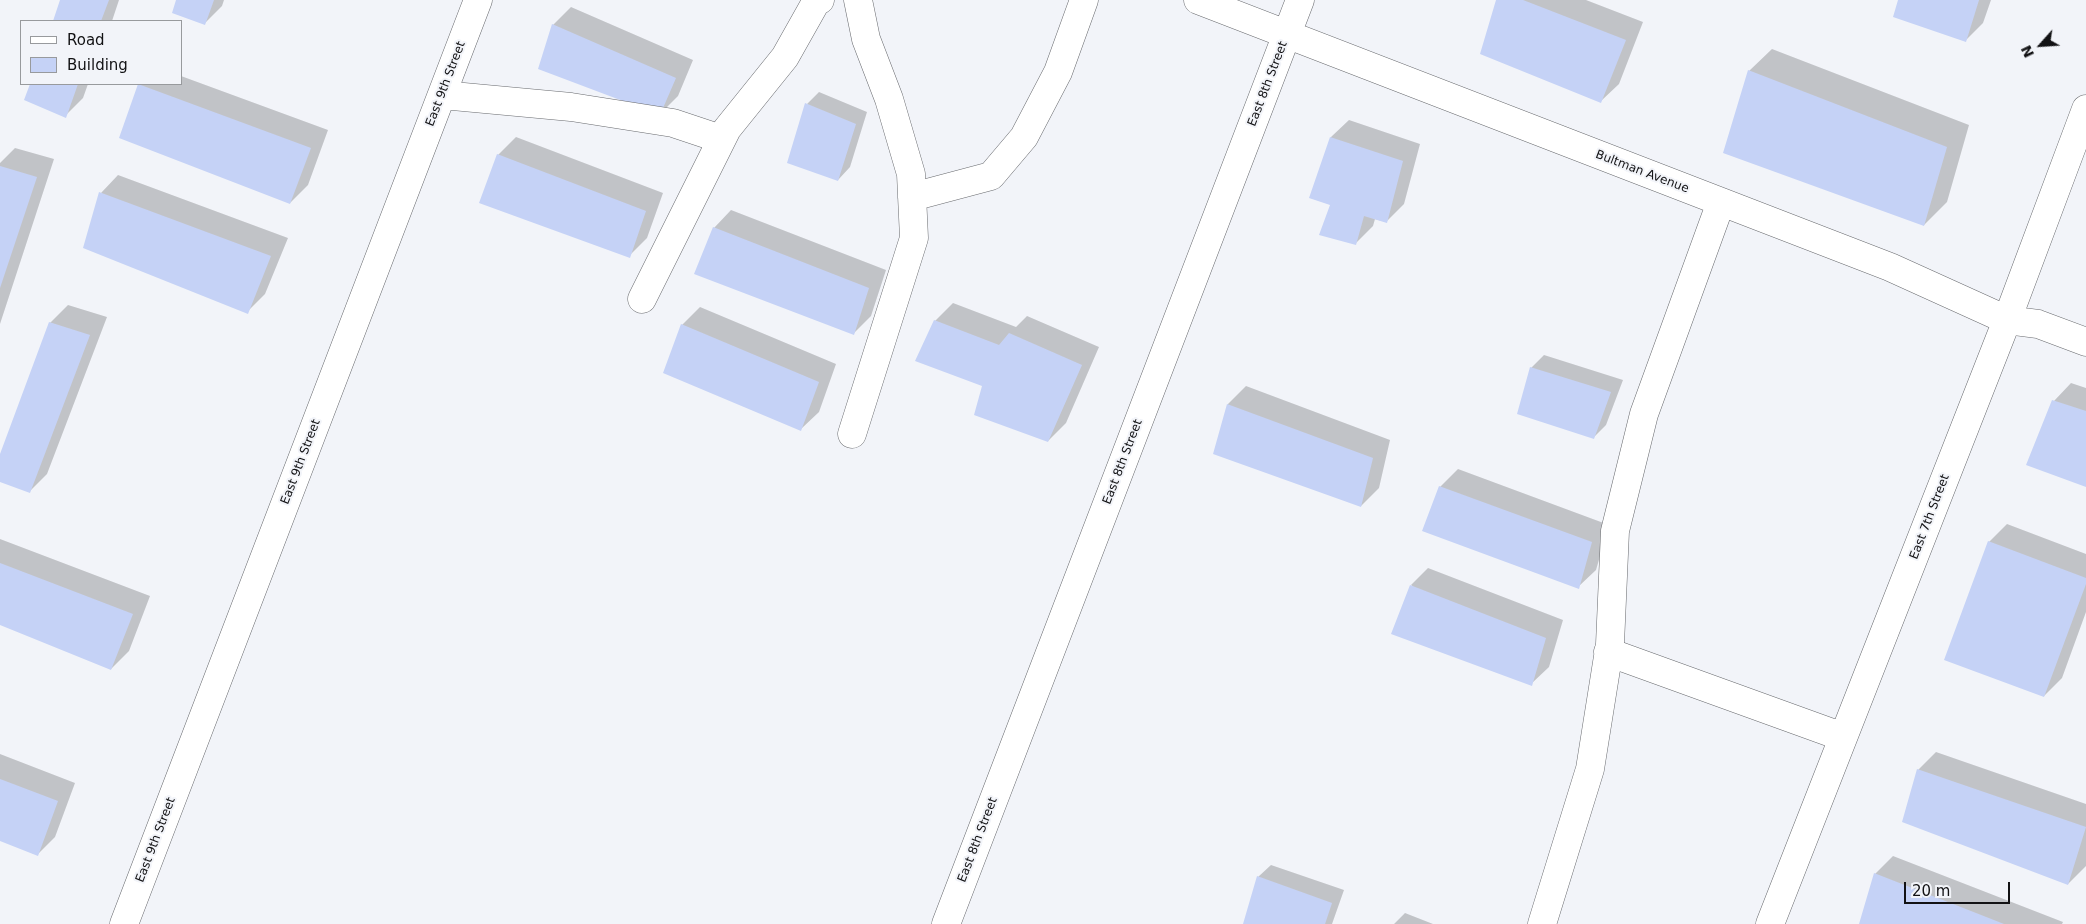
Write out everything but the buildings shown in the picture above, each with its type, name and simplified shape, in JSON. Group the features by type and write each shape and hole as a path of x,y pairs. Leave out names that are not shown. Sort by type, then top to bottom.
{"street":[{"name":"East 9th Street","path":"124,924 478,0"},
{"path":"642,299 721,139 785,57 816,2 820,0"},
{"path":"852,434 914,238 912,174 889,99 866,39 858,0"},
{"path":"912,197 991,176 1024,137 1058,72 1084,0"},
{"name":"Bultman Avenue","path":"1198,0 1890,266 2007,320 2038,324 2086,342"},
{"name":"East 8th Street","path":"946,924 1300,0"},
{"path":"442,95 571,107 673,123 721,139"},
{"name":"East 7th Street","path":"1770,924 2007,320 2086,110"},
{"path":"1542,924 1590,769 1608,652 1615,531 1639,432 1721,202"},
{"path":"1608,652 1843,737"}]}
